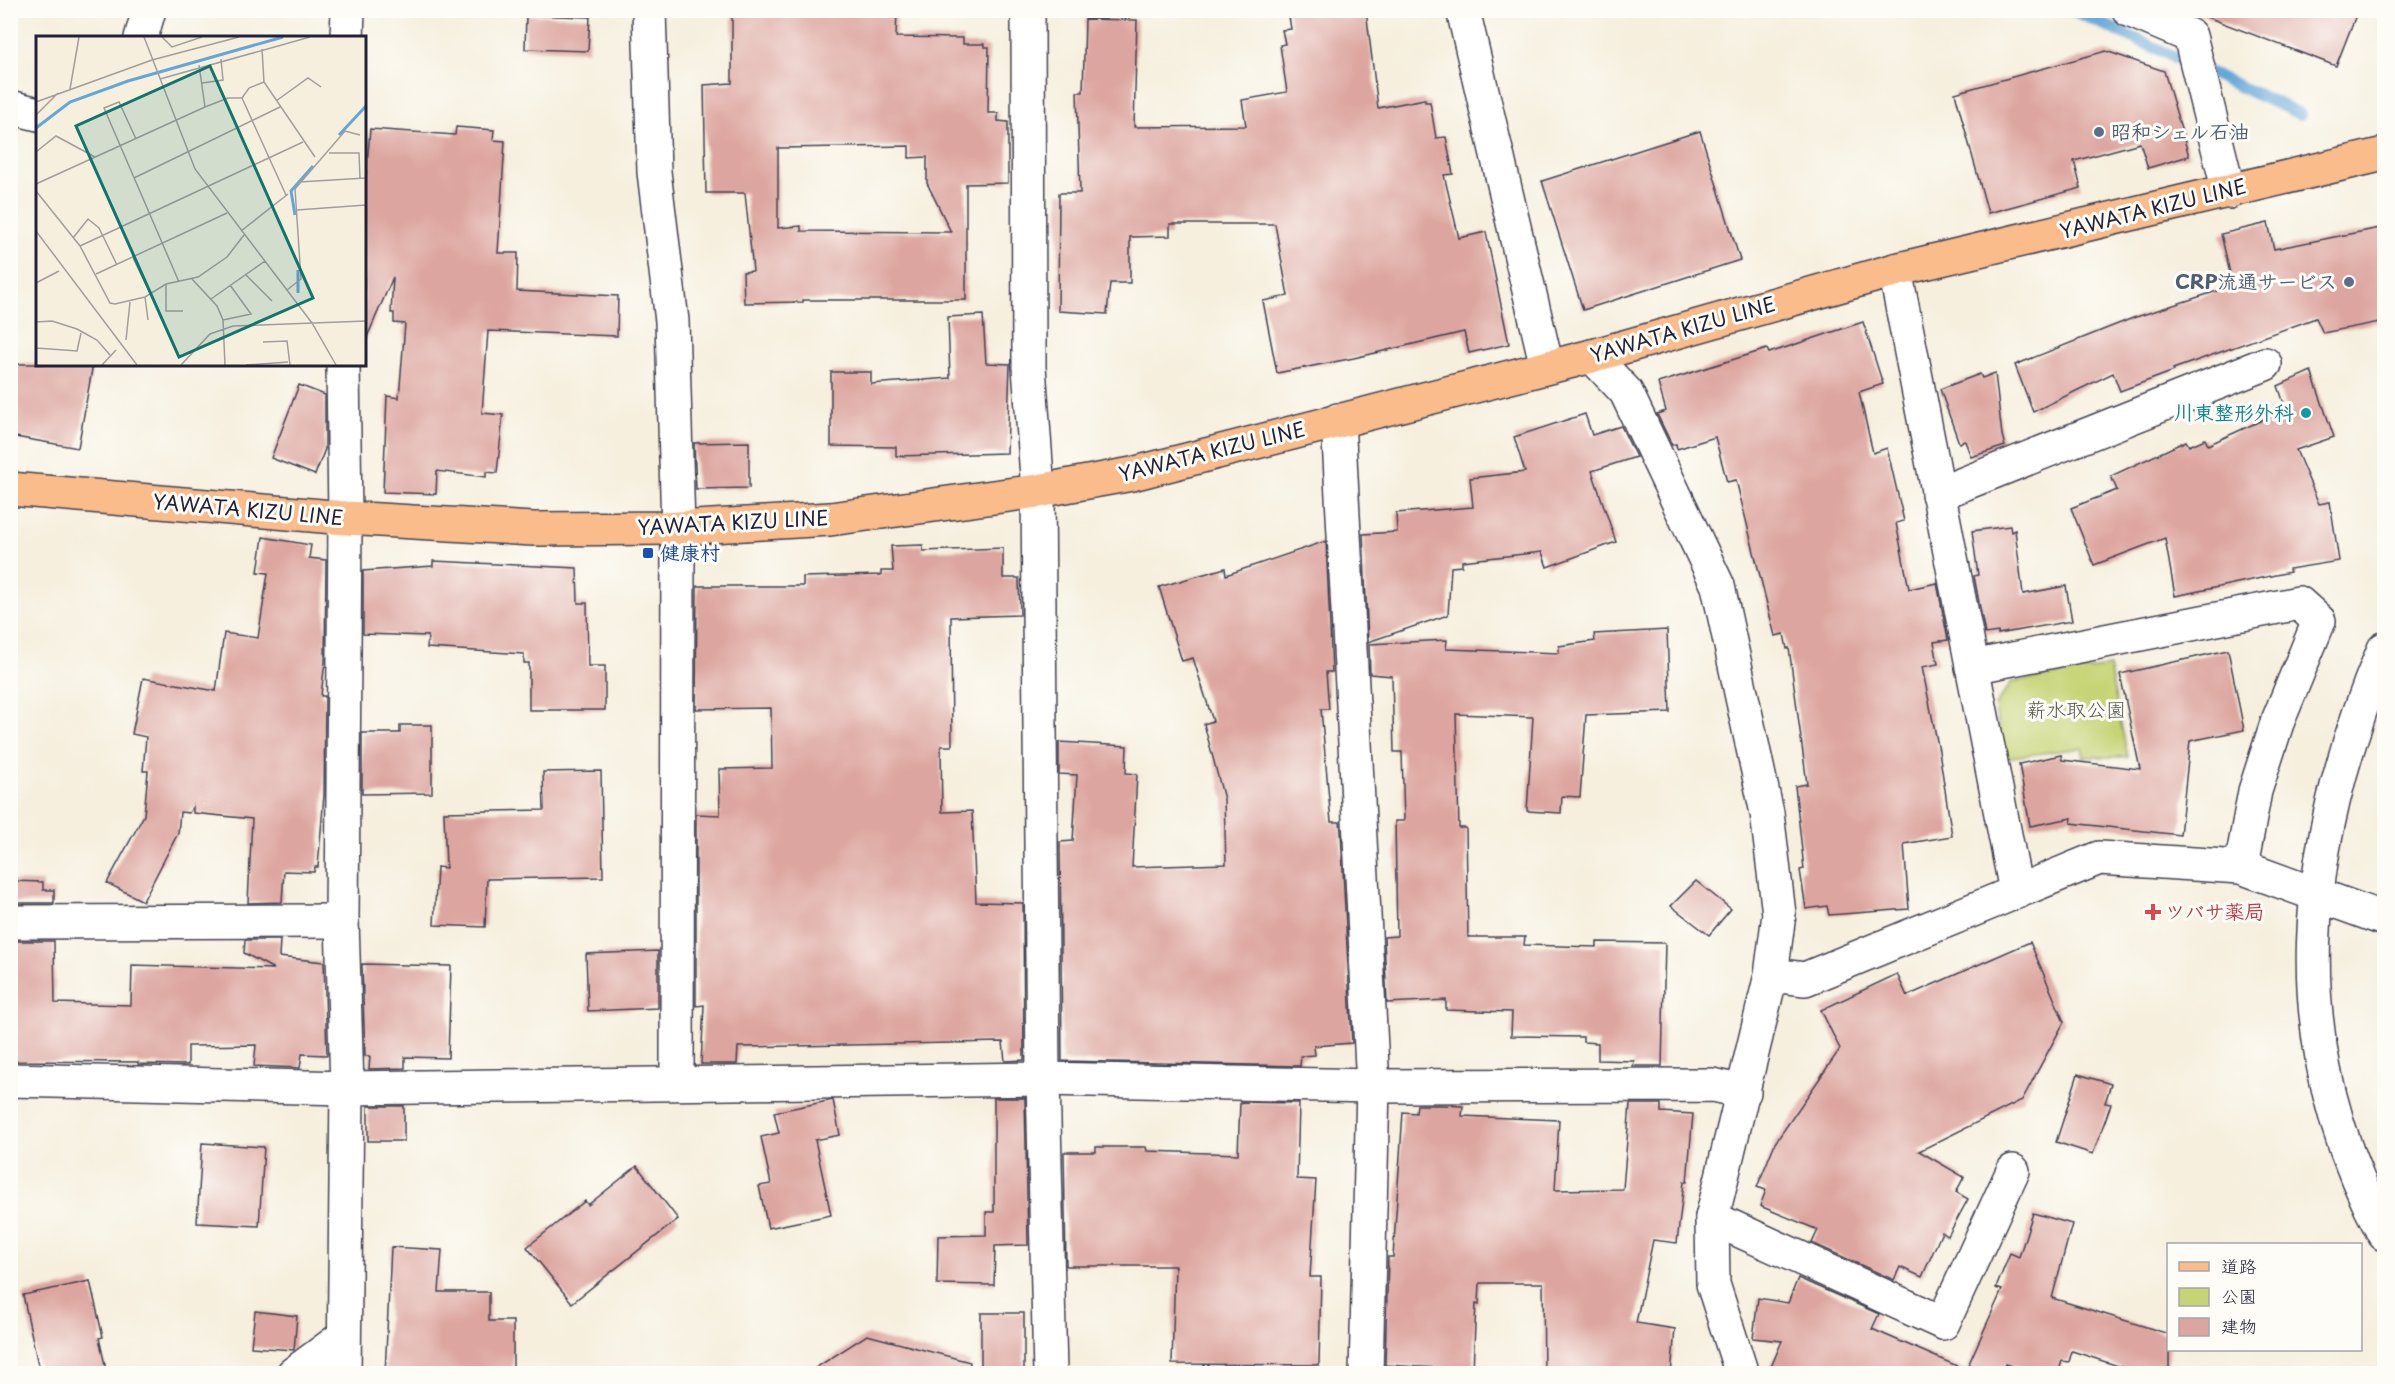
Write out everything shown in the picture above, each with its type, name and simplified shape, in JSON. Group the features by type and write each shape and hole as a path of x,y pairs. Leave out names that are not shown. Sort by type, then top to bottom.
{"main road":[{"name":"YAWATA KIZU LINE","path":"10,489 345,518 532,529 678,528 830,519 1038,491 1132,474 1592,356 1895,270 2229,192 2242,186 2385,154"}],"street":[{"path":"142,36 149,10"},
{"path":"347,36 348,10"},
{"path":"649,10 654,172 672,321 678,528 677,1082"},
{"path":"1028,10 1029,367 1038,491 1043,1079 1050,1374"},
{"path":"1463,10 1547,367"},
{"path":"2129,10 2190,36 2229,192"},
{"path":"10,107 36,114"},
{"path":"1895,270 2016,891"},
{"path":"1592,356 1626,392 1718,586 1767,813 1779,914 1771,975 1712,1218 1713,1284 1742,1374"},
{"path":"1938,494 2265,364"},
{"path":"343,366 345,518 342,921 346,1088 344,1374"},
{"path":"1338,420 1373,1086 1365,1374"},
{"path":"1972,667 2299,603 2319,621 2277,723 2255,790 2241,867"},
{"path":"2385,648 2364,698 2332,801 2316,892 2312,951 2315,1026 2342,1136 2385,1234"},
{"path":"1771,975 1805,979 2099,858 2241,867 2316,892 2385,919"},
{"path":"10,922 342,921"},
{"path":"10,1080 346,1088 1043,1079 1373,1086 1713,1085 1744,1092"},
{"path":"1712,1218 1943,1323 2013,1171"},
{"path":"292,1374 344,1336"}],"green space":[{"name":"薪水取公園","path":"2109,667 2128,757 2084,757 2082,748 2003,758 1995,706 2012,682"}],"building":[{"path":"732,10 897,10 896,37 963,38 963,44 984,44 984,47 989,47 988,113 998,113 998,121 1008,122 1008,183 966,184 966,300 803,300 803,302 744,303 743,272 753,271 745,193 706,193 704,85 732,83","holes":["909,146 909,158 927,157 927,183 951,232 801,231 801,226 778,228 778,148"]},
{"path":"1288,10 1366,10 1378,108 1425,99 1425,102 1430,102 1436,138 1446,137 1453,174 1444,175 1459,238 1486,232 1509,344 1469,353 1464,332 1354,358 1277,373 1263,301 1288,296 1275,224 1170,224 1170,236 1130,237 1130,283 1110,283 1107,314 1058,311 1059,193 1080,193 1077,92 1083,92 1085,19 1137,20 1134,127 1246,126 1242,100 1287,92 1280,45 1285,44 1282,30 1291,29"},
{"path":"2200,10 2358,10 2336,66 2199,14"},
{"path":"526,15 590,17 588,51 525,49"},
{"path":"2106,51 2164,71 2189,156 2148,168 2140,143 2074,161 2081,188 1988,213 1955,93"},
{"path":"456,127 494,130 493,140 505,141 498,253 518,253 517,291 618,296 617,336 488,331 482,413 503,415 497,473 486,472 486,477 437,471 436,494 383,492 387,396 399,398 405,324 394,323 394,313 391,313 393,277 366,339 366,178 370,129 455,135"},
{"path":"1700,131 1740,260 1583,310 1542,181"},
{"path":"2268,223 2274,249 2385,227 2385,321 2323,333 2316,318 2173,369 2174,371 2120,391 2113,373 2033,412 2015,365 2133,318 2233,286 2221,234"},
{"path":"983,315 986,363 1010,364 1007,453 896,456 896,447 831,446 831,372 871,372 871,384 950,378 948,317"},
{"path":"1863,322 1883,384 1859,392 1873,453 1887,448 1904,521 1896,523 1909,589 1937,583 1948,640 1934,642 1938,664 1922,667 1939,751 1952,836 1904,844 1909,909 1829,915 1827,906 1806,909 1800,870 1804,869 1795,786 1807,784 1789,648 1787,649 1784,634 1775,636 1736,480 1727,482 1715,437 1677,449 1676,444 1672,445 1657,414 1666,411 1658,383 1767,349 1769,353"},
{"path":"10,364 93,366 78,448 10,436"},
{"path":"2311,371 2334,437 2296,450 2319,504 2330,502 2339,561 2289,569 2290,572 2175,596 2165,538 2094,565 2071,508 2117,490 2111,476 2186,441 2189,446 2205,439 2208,445 2286,409 2278,386"},
{"path":"1995,373 2005,446 1971,457 1965,441 1959,443 1940,389 1980,374 1982,378"},
{"path":"299,385 325,395 325,449 315,475 271,458"},
{"path":"1585,414 1592,435 1621,426 1636,457 1592,471 1616,542 1547,567 1542,552 1462,561 1462,566 1451,567 1448,615 1368,642 1363,534 1397,532 1396,513 1473,507 1470,478 1525,472 1514,437"},
{"path":"749,442 749,488 696,489 694,443"},
{"path":"2010,526 2011,532 2015,530 2023,594 2066,586 2072,621 1998,634 1998,632 1985,634 1974,576 1978,575 1972,531"},
{"path":"263,537 311,545 309,558 326,560 325,661 321,696 325,696 324,795 318,867 315,867 314,872 284,871 282,902 248,903 252,819 193,813 193,806 189,813 180,812 178,833 143,901 107,883 144,815 148,771 143,771 146,737 132,734 143,678 216,691 224,633 258,638 268,573 258,572"},
{"path":"1326,541 1332,672 1326,672 1329,709 1321,709 1331,822 1340,822 1341,832 1352,1043 1314,1046 1315,1055 1301,1056 1300,1066 1062,1061 1060,842 1073,841 1077,775 1059,774 1059,742 1127,746 1126,773 1137,774 1132,867 1226,864 1224,799 1204,724 1213,721 1193,658 1182,661 1159,587 1225,568 1226,575"},
{"path":"923,545 923,551 1003,548 1003,578 1019,578 1020,615 951,617 952,746 941,746 942,812 972,811 976,902 1023,903 1024,1060 1005,1061 1003,1042 738,1047 737,1064 701,1064 704,1005 696,1006 696,814 720,815 719,769 772,768 771,708 696,709 697,586 803,586 803,577 881,575 881,571 893,571 891,546"},
{"path":"433,561 577,568 578,603 587,603 588,666 605,666 605,710 529,710 529,663 524,663 524,654 427,648 428,636 363,634 363,571 433,566"},
{"path":"1667,630 1670,712 1586,715 1580,797 1562,796 1561,813 1527,811 1533,717 1456,714 1459,828 1466,828 1468,937 1525,937 1524,945 1597,947 1597,942 1665,943 1662,1066 1633,1066 1634,1061 1598,1060 1598,1043 1583,1042 1583,1037 1511,1036 1512,1012 1446,1010 1446,1000 1387,1003 1384,937 1397,936 1395,821 1404,821 1402,752 1394,752 1392,676 1370,674 1369,644 1447,640 1446,649 1559,653 1559,646 1595,641 1594,634"},
{"path":"2228,650 2244,730 2190,741 2180,835 2071,823 2072,818 2030,826 2019,764 2061,755 2062,760 2140,769 2120,674"},
{"path":"400,725 432,725 432,793 362,794 362,733 400,733"},
{"path":"601,771 603,877 487,879 485,927 434,925 437,867 446,868 444,812 544,810 543,772"},
{"path":"10,881 43,882 43,890 54,890 54,903 10,903"},
{"path":"1696,881 1731,909 1709,935 1671,906"},
{"path":"245,940 280,940 279,957 324,962 327,1055 302,1054 300,1068 254,1066 256,1045 188,1046 188,1065 138,1064 138,1062 10,1061 10,941 54,941 55,1003 131,1005 132,965 274,969 244,953"},
{"path":"2030,942 2064,1022 2022,1100 1919,1151 1964,1177 1956,1192 1968,1199 1948,1236 1942,1232 1922,1277 1900,1267 1894,1280 1812,1243 1818,1230 1760,1206 1766,1190 1757,1187 1775,1143 1840,1049 1821,1010 1897,974 1907,996"},
{"path":"658,951 658,1008 588,1011 586,954"},
{"path":"362,964 451,966 448,1058 405,1057 405,1068 369,1069 370,1056 365,1056"},
{"path":"2078,1074 2111,1084 2105,1103 2111,1104 2093,1154 2056,1142"},
{"path":"994,1098 1025,1098 1028,1245 995,1246 994,1285 937,1284 938,1236 986,1235 986,1212 994,1212"},
{"path":"833,1100 840,1135 815,1140 831,1215 768,1228 759,1186 771,1184 761,1137 779,1133 774,1112"},
{"path":"1240,1102 1299,1103 1297,1179 1316,1180 1310,1277 1321,1277 1319,1365 1172,1364 1175,1266 1066,1266 1064,1152 1096,1152 1096,1147 1146,1147 1147,1151 1238,1154"},
{"path":"1630,1104 1661,1104 1661,1112 1693,1114 1687,1182 1684,1182 1677,1243 1653,1240 1636,1323 1675,1329 1671,1374 1544,1374 1543,1283 1480,1283 1479,1304 1476,1303 1473,1370 1385,1365 1388,1257 1393,1257 1403,1112 1416,1113 1417,1105 1463,1106 1462,1116 1559,1120 1555,1190 1623,1189"},
{"path":"368,1106 404,1106 404,1141 368,1141"},
{"path":"202,1143 264,1147 259,1226 197,1223"},
{"path":"637,1166 678,1219 572,1303 527,1247 585,1201 588,1205"},
{"path":"2033,1213 2072,1224 2052,1298 2167,1333 2169,1374 2143,1374 2072,1351 2069,1362 2062,1361 2058,1374 2038,1374 2005,1364 2001,1374 1768,1374 1782,1341 1753,1338 1758,1298 1788,1303 1798,1278 1879,1314 1872,1329 1966,1370 2002,1290 1996,1288 2010,1253 2019,1257"},
{"path":"391,1247 442,1250 439,1292 489,1292 489,1321 513,1321 513,1374 385,1374"},
{"path":"90,1281 103,1337 99,1338 107,1374 40,1374 23,1295"},
{"path":"255,1311 297,1316 294,1350 251,1347"},
{"path":"981,1313 1024,1313 1024,1374 981,1374"},
{"path":"867,1335 970,1362 968,1374 806,1374"}],"waterway":[{"path":"2072,10 2300,114"}],"place":[{"name":"昭和シェル石油","path":"2099,132"},
{"name":"CRP流通サービス","path":"2349,282"},
{"name":"川東整形外科","path":"2306,413"},
{"name":"健康村","path":"648,553"},
{"name":"ツバサ薬局","path":"2153,912"}]}
